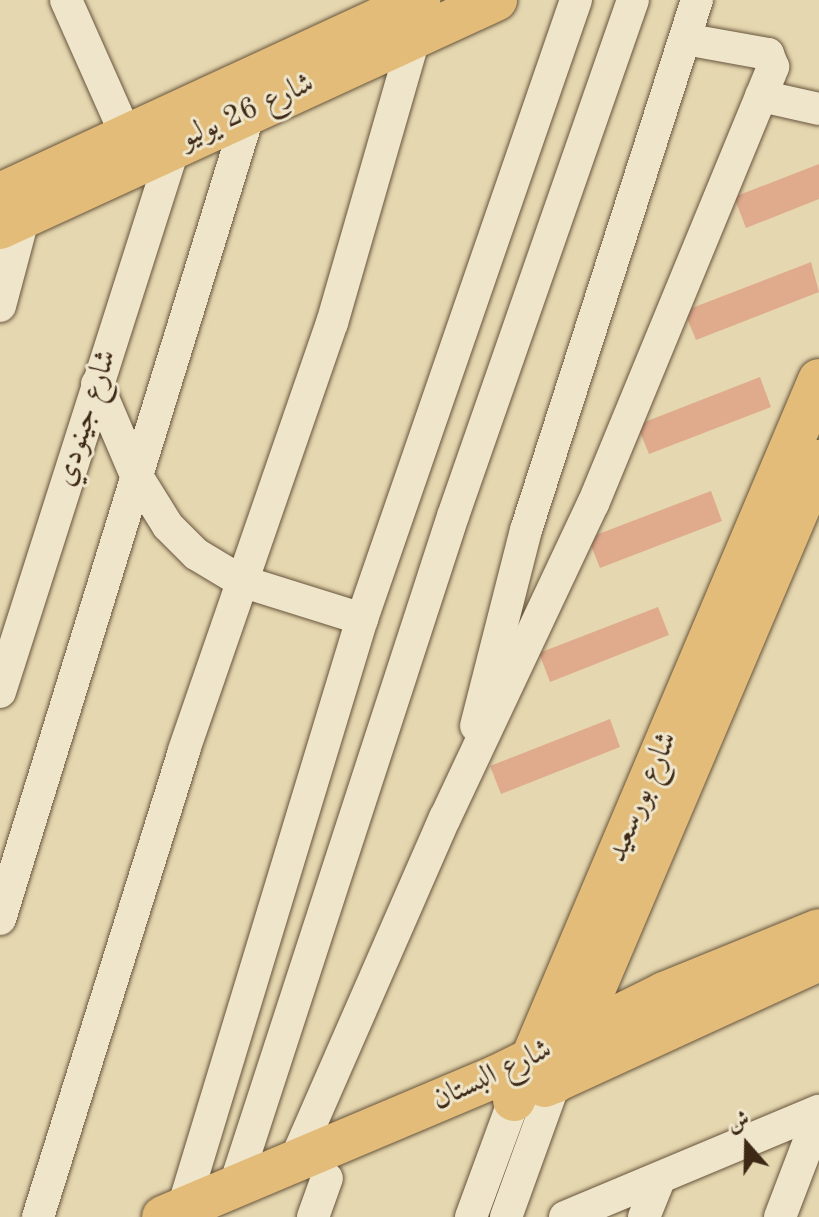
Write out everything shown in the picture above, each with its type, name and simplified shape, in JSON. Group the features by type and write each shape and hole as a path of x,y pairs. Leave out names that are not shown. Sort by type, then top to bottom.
{"main road":[{"name":"شارع 26 يوليو","path":"8,213 132,148 417,18 496,0"},
{"name":"شارع 26 يوليو","path":"132,148 175,144 250,110 417,18"},
{"name":"شارع بورسعيد","path":"543,1071 819,380"},
{"name":"شارع بورسعيد","path":"543,1071 574,1035 819,461"},
{"name":"شارع البستان","path":"574,1035 819,930"},
{"name":"شارع البستان","path":"173,1213 234,1202 543,1071 819,960"},
{"name":"شارع البستان","path":"311,1170 514,1100 543,1071"}],"street":[{"path":"66,0 132,148"},
{"path":"173,1213 362,619 576,0"},
{"path":"234,1202 453,516 633,0"},
{"path":"476,753 477,712 526,530 697,0"},
{"path":"38,1217 241,581 332,323 417,18"},
{"path":"313,1217 311,1170 476,753 593,504 761,96 772,56 685,39"},
{"path":"761,96 819,109"},
{"path":"0,919 135,473 250,110"},
{"name":"شارع جينودي","path":"0,692 175,144"},
{"path":"0,306 8,213"},
{"path":"97,384 135,473 168,526 196,554 241,581 362,619"},
{"name":"شارع بورسعيد","path":"506,1217 543,1071"},
{"path":"471,1217 514,1100"},
{"path":"565,1217 819,1113"},
{"path":"780,1217 819,1113"},
{"path":"644,1217 659,1180"}],"building":[{"path":"819,164 819,199 746,228 734,197"},
{"path":"811,262 819,292 696,340 684,311"},
{"path":"760,377 771,407 649,454 637,425"},
{"path":"711,491 722,521 600,568 588,538"},
{"path":"658,607 669,635 550,682 539,653"},
{"path":"610,719 620,747 501,794 490,766"}]}
